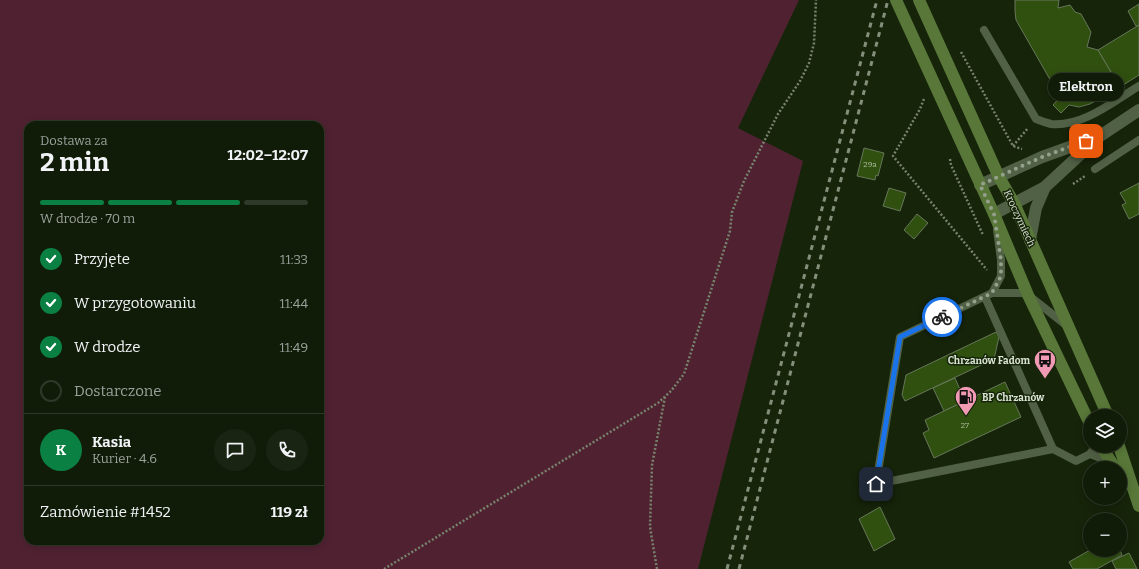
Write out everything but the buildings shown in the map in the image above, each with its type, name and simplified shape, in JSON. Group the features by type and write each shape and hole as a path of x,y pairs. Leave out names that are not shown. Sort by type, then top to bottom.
{"main road":[{"path":"896,0 994,214 1028,295 1083,409"},
{"name":"Kroczymiech","path":"919,0 999,177 1014,203 1105,409"},
{"path":"1121,453 1137,502"},
{"path":"1127,486 1137,502"}],"street":[{"path":"994,214 1045,187 1100,136 1139,110"},
{"path":"980,185 1042,157 1100,136"},
{"path":"1030,240 1036,208 1045,187"}],"lane":[{"path":"984,30 1036,120 1051,124 1074,121 1092,115 1139,86"},
{"path":"1095,169 1139,140"},
{"path":"988,295 1001,276 1001,265 994,214"},
{"path":"1068,326 1028,295 1022,293 988,295 900,337 876,484 1053,449 1076,460 1090,454 1105,461"},
{"path":"988,295 1053,449"}],"path":[{"path":"384,569 658,403 671,391 684,374 694,348 730,231 732,212 744,181 778,114 800,81 809,63 814,43 816,0"},
{"path":"1013,146 1036,120"},
{"path":"656,569 650,527 652,465 665,396"}],"shaded area":[{"path":"0,0 799,0 738,128 803,161 698,569 0,569"}],"railway":[{"path":"727,569 877,0"},
{"path":"739,569 888,0"}],"way so far":[{"path":"942,317 992,293 1001,276 1000,250 994,214 980,185 1042,157 1086,141"}],"place":[{"name":"Elektron","path":"1086,141"},
{"name":"Chrzanów Fadom","path":"1045,380"},
{"name":"BP Chrzanów","path":"966,416"}],"route":[{"path":"876,484 900,337 942,317"}]}
